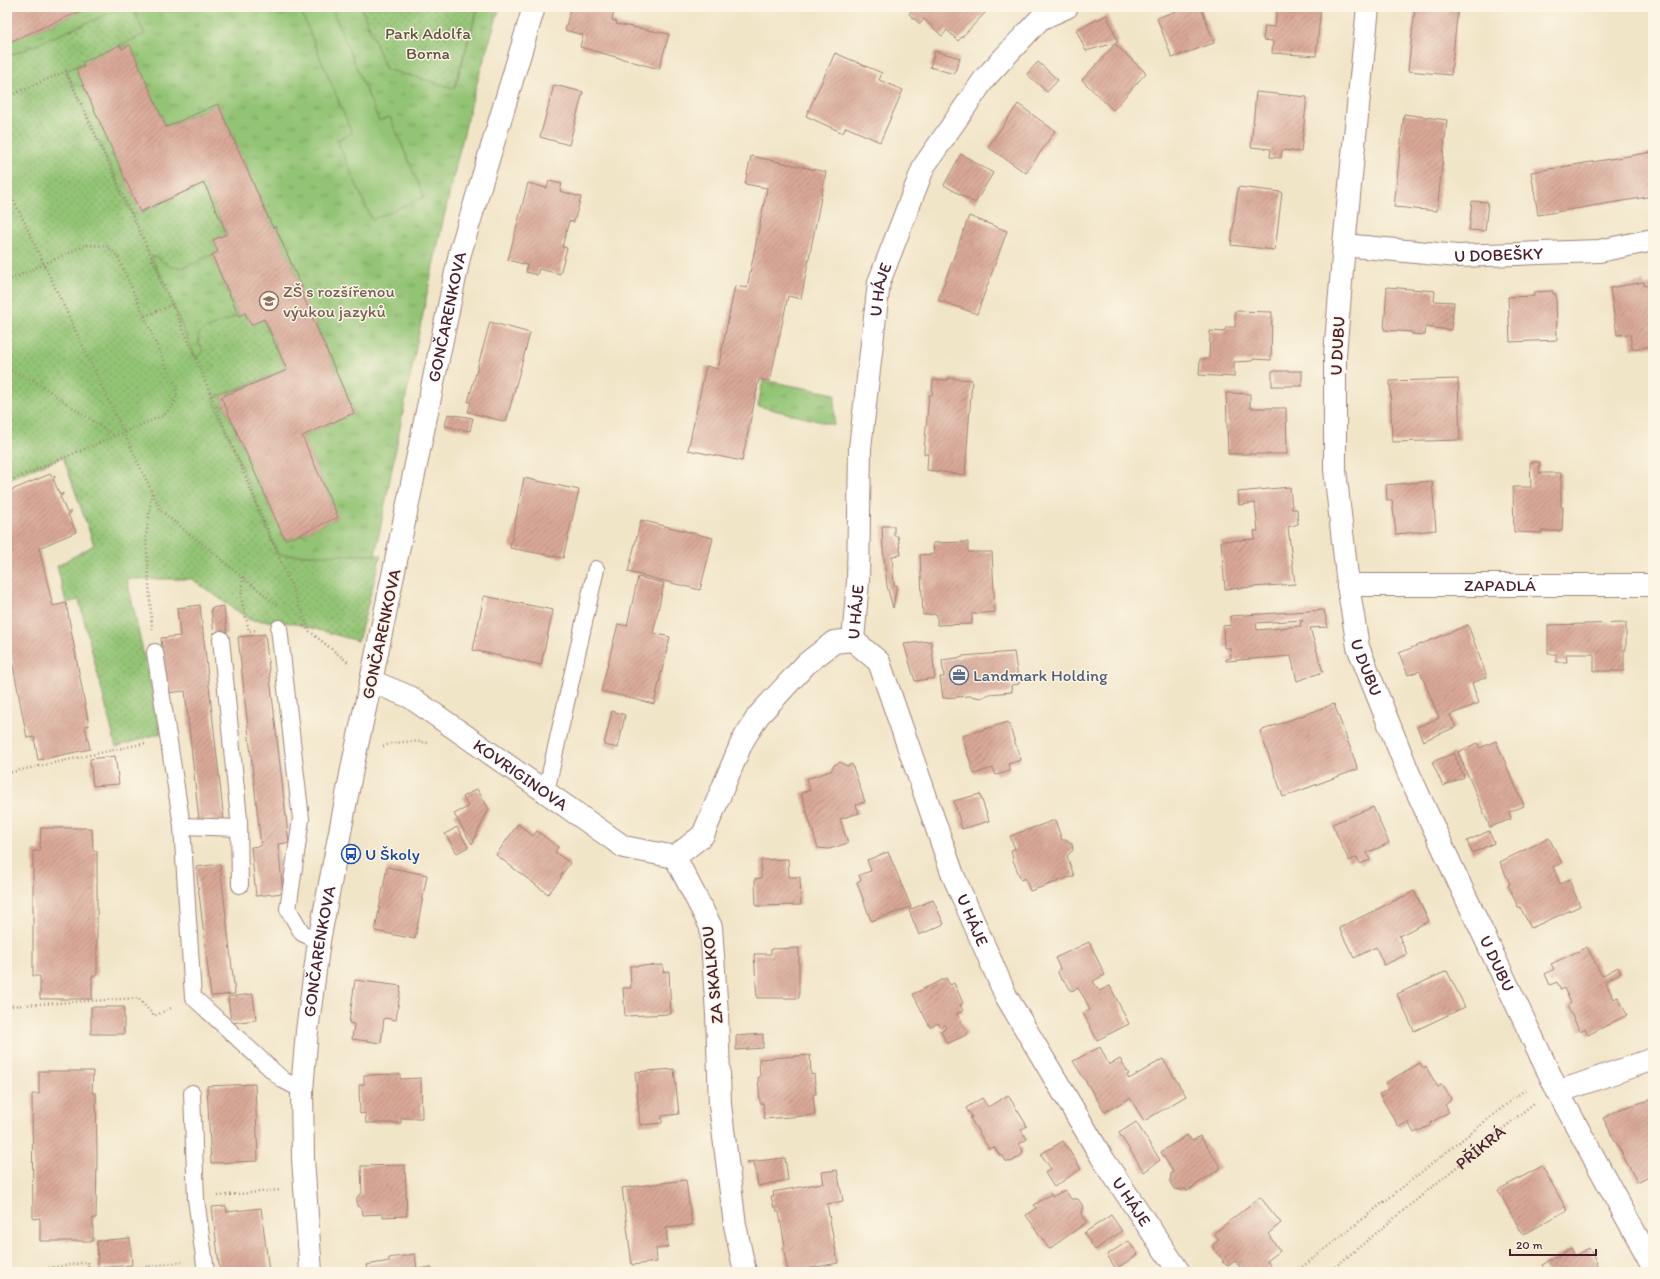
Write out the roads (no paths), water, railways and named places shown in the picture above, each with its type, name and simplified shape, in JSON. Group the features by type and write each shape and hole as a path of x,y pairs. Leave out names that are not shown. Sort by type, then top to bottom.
{"street":[{"name":"GONČARENKOVA","path":"311,1272 305,1190 302,1090 306,1032 319,941 354,759 460,253 534,7"},
{"name":"U HÁJE","path":"1067,7 1038,13 986,78 924,166 879,282 860,448 858,581 853,640 879,662 953,876 1006,996 1101,1156 1179,1272"},
{"name":"U DUBU","path":"1368,7 1344,245 1335,356 1335,470 1348,585 1358,647 1410,774 1461,887 1558,1092 1653,1266"},
{"name":"U DOBEŠKY","path":"1344,245 1457,256 1599,251 1653,240"},
{"name":"ZAPADLÁ","path":"1348,585 1653,585"},
{"path":"675,858 703,835 742,742 758,716 806,664 834,642 853,640"},
{"name":"KOVRIGINOVA","path":"371,681 410,697 624,847 675,858"},
{"name":"ZA SKALKOU","path":"675,858 711,926 717,1014 720,1105 735,1225 745,1272"},
{"path":"1558,1092 1653,1059"}],"lane":[{"path":"546,792 596,568"},
{"path":"279,628 301,819 288,909 302,933 319,941"},
{"path":"221,639 239,828 240,885"},
{"path":"155,652 182,826 193,997 283,1080 302,1090"},
{"path":"182,826 239,828"},
{"path":"192,1093 196,1199 205,1265"}],"place":[{"name":"ZŠ s rozšířenou výukou jazyků","path":"269,301"},
{"name":"Landmark Holding","path":"959,675"},
{"name":"U Školy","path":"351,854"}],"park label":[{"name":"Park Adolfa Borna","path":"428,43"}]}
